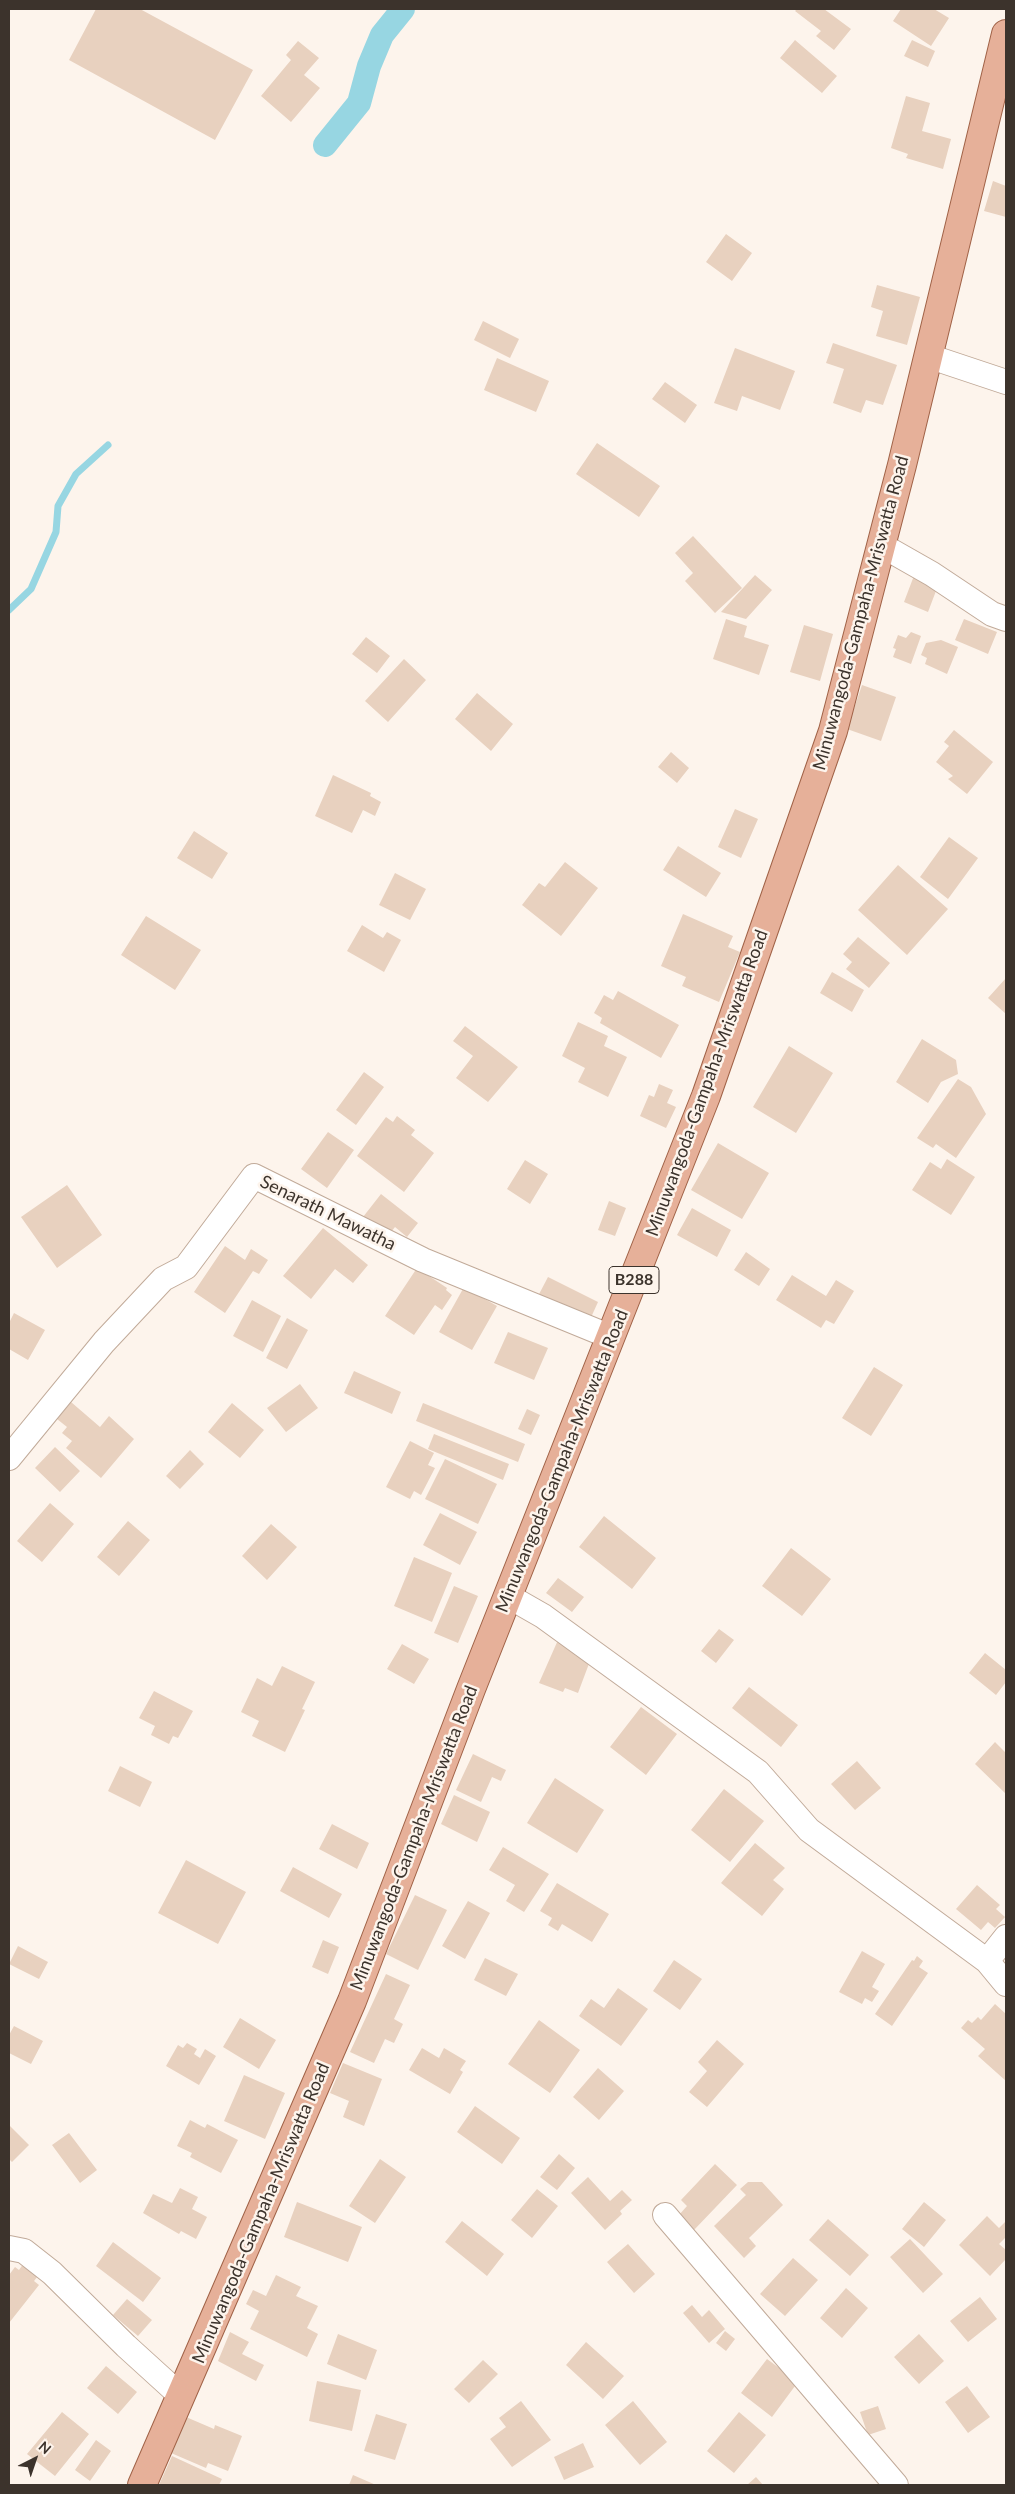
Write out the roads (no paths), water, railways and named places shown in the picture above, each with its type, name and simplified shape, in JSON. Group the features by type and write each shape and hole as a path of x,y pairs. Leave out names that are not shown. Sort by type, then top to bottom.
{"main road":[{"name":"Minuwangoda-Gampaha-Mriswatta Road","path":"142,2485 352,2001 508,1596 706,1096 833,731 928,356 1006,34"}],"street":[{"path":"928,356 1006,382"},
{"path":"881,545 932,574 992,614 1006,619"},
{"name":"Senarath Mawatha","path":"9,1458 104,1342 163,1279 186,1267 254,1176 423,1260 611,1337"},
{"path":"508,1596 543,1616 758,1772 809,1830 987,1961 1006,1984"},
{"path":"987,1961 1006,1937"},
{"path":"666,2215 896,2485"},
{"path":"9,2248 24,2251 52,2273 126,2346 181,2396"}],"waterway":[{"path":"325,145 359,103 369,66 382,35 403,9"},
{"path":"9,610 31,589 56,532 58,506 76,474 108,445"}]}
